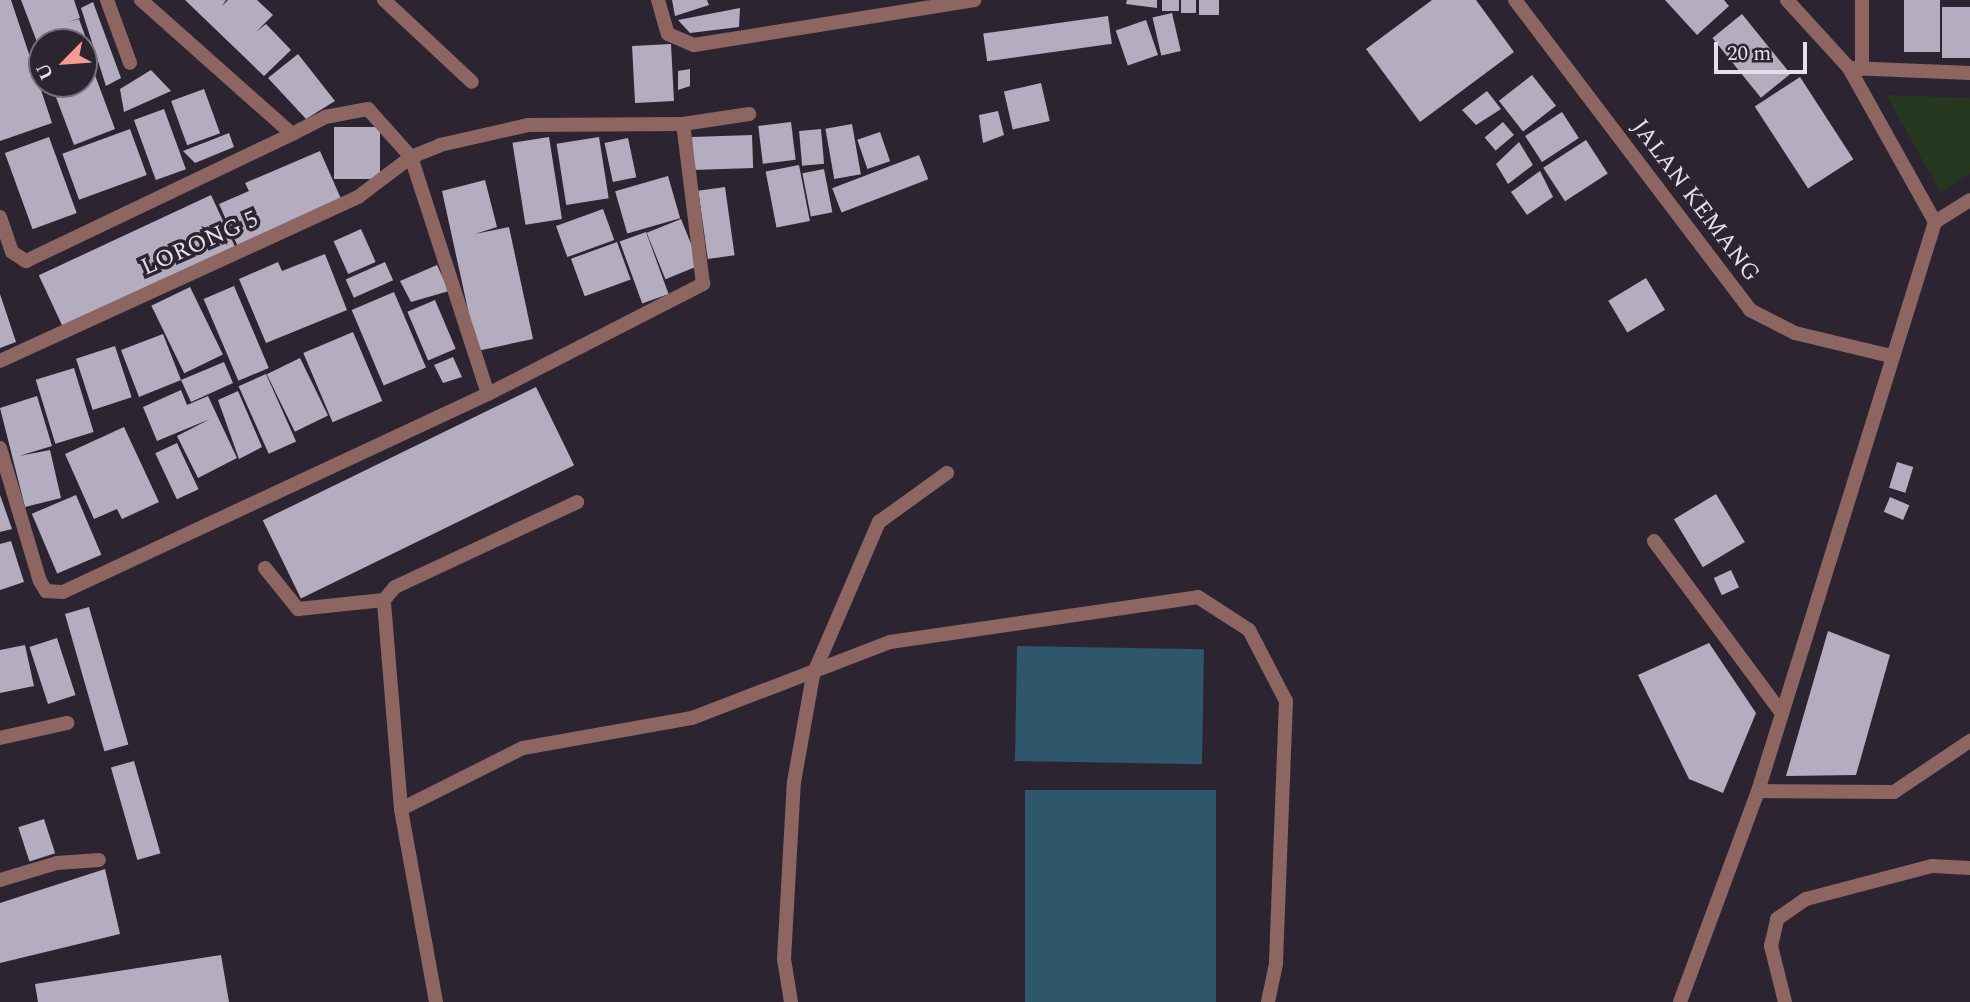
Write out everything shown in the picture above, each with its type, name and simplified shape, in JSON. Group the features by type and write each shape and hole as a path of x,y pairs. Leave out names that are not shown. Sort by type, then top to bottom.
{"street":[{"path":"107,0 130,64"},
{"path":"141,0 292,134"},
{"path":"384,0 472,82"},
{"path":"658,0 668,34 694,45 974,0"},
{"name":"JALAN KEMANG","path":"1515,0 1750,310 1795,333 1891,356"},
{"path":"1787,0 1855,68 1935,222"},
{"path":"1855,68 1862,0"},
{"path":"1855,68 1970,73"},
{"path":"0,217 12,252 26,261 326,117 368,109 411,157 488,394"},
{"name":"LORONG 5","path":"0,361 358,197 411,157 481,132 528,125 683,124 749,114"},
{"path":"0,448 40,581 46,592 63,592 488,394 703,284 683,124"},
{"path":"1679,1002 1758,791 1891,356 1935,222 1970,200"},
{"path":"790,1002 784,959 794,782 813,675 879,522 947,473"},
{"path":"265,568 298,609 384,600 395,587 577,502"},
{"path":"1654,541 1781,712"},
{"path":"401,809 523,748 692,718 813,675 903,639 1198,597 1248,630 1286,701 1276,964 1268,1002"},
{"path":"384,600 401,809 436,1002"},
{"path":"0,738 67,723"},
{"path":"1758,791 1894,792 1970,741"},
{"path":"0,880 57,863 99,860"},
{"path":"1785,1002 1771,946 1777,919 1806,899 1932,866 1970,868"}],"green space":[{"path":"1886,95 1970,98 1970,173 1941,193"}],"water":[{"path":"1017,646 1204,649 1202,764 1015,761"},
{"path":"1025,790 1216,790 1216,1002 1025,1002"}],"building":[{"path":"0,0 11,0 28,51 28,98 44,98 52,123 0,141"},
{"path":"21,0 74,0 80,18 69,22 79,19 82,28 32,28"},
{"path":"185,0 226,0 222,6 228,0 257,0 273,15 256,32 266,24 291,50 264,76"},
{"path":"672,0 707,0 709,5 675,16"},
{"path":"1127,0 1157,0 1157,8 1126,4"},
{"path":"1162,0 1179,0 1179,11 1162,11"},
{"path":"1181,0 1196,0 1196,13 1181,13"},
{"path":"1199,0 1219,0 1219,15 1199,15"},
{"path":"1432,0 1476,0 1514,52 1420,122 1366,49"},
{"path":"1665,0 1724,0 1729,6 1697,35"},
{"path":"1904,0 1940,0 1940,52 1904,52"},
{"path":"93,2 121,78 106,86 98,61 98,28 87,28 81,8"},
{"path":"1942,7 1970,7 1970,58 1942,58"},
{"path":"740,8 739,27 690,33 678,20"},
{"path":"1172,13 1181,51 1161,55 1153,17"},
{"path":"1742,14 1790,74 1761,98 1712,38"},
{"path":"1108,16 1112,44 987,61 983,34"},
{"path":"1146,20 1158,55 1128,65 1116,30"},
{"path":"671,44 674,101 635,103 632,46"},
{"path":"298,54 335,101 306,119 268,78"},
{"path":"690,69 690,86 678,90 678,71"},
{"path":"151,70 171,91 124,112 120,89"},
{"path":"1532,75 1556,106 1523,132 1499,101"},
{"path":"1800,77 1853,159 1808,189 1755,106"},
{"path":"98,83 115,129 74,145 56,98 98,98"},
{"path":"1041,83 1050,121 1013,130 1004,92"},
{"path":"204,89 220,133 187,145 171,101"},
{"path":"1487,91 1501,109 1476,125 1462,110"},
{"path":"164,109 186,169 156,180 134,120"},
{"path":"998,111 1004,135 983,143 979,115"},
{"path":"1562,112 1579,138 1542,162 1525,136"},
{"path":"791,122 796,160 763,164 758,126"},
{"path":"1503,122 1514,135 1496,150 1485,137"},
{"path":"852,124 861,174 834,179 825,129"},
{"path":"334,127 380,127 380,179 334,179"},
{"path":"130,129 147,175 79,200 62,154"},
{"path":"821,129 824,164 802,166 799,131"},
{"path":"880,132 890,161 867,169 857,140"},
{"path":"229,133 234,147 195,163 183,151"},
{"path":"752,135 753,168 693,170 692,137"},
{"path":"49,137 77,213 33,229 5,153"},
{"path":"549,137 562,219 525,225 512,143"},
{"path":"599,137 609,198 566,205 557,144"},
{"path":"628,138 636,177 613,182 605,143"},
{"path":"1586,140 1608,174 1565,201 1543,168"},
{"path":"1519,142 1533,165 1508,184 1496,164"},
{"path":"320,151 342,201 238,247 219,204 249,191 245,183"},
{"path":"919,155 928,179 841,213 832,188"},
{"path":"799,165 810,221 777,227 766,171"},
{"path":"824,169 832,212 811,216 802,173"},
{"path":"1540,171 1553,197 1527,215 1511,192"},
{"path":"668,176 680,218 627,233 615,191"},
{"path":"485,180 497,227 475,234 509,227 533,339 477,351 442,191"},
{"path":"725,187 735,255 708,259 698,191"},
{"path":"211,195 235,247 63,327 39,275"},
{"path":"603,209 614,240 567,257 556,226"},
{"path":"681,219 700,265 665,279 647,233"},
{"path":"361,229 376,262 348,274 334,241"},
{"path":"646,232 669,294 642,304 620,242"},
{"path":"617,242 631,280 585,296 571,259"},
{"path":"325,254 347,310 266,343 239,279 278,262 282,271"},
{"path":"385,262 393,280 354,298 346,279"},
{"path":"437,265 449,291 411,302 400,281"},
{"path":"1646,278 1665,310 1627,332 1608,301"},
{"path":"234,286 269,368 238,381 204,299"},
{"path":"190,287 223,354 184,373 151,306"},
{"path":"394,292 426,367 384,385 352,310"},
{"path":"0,294 16,342 0,348"},
{"path":"435,300 456,349 428,361 407,312"},
{"path":"353,332 382,401 333,422 303,353"},
{"path":"163,334 181,380 139,397 121,350"},
{"path":"115,346 132,397 93,410 76,359"},
{"path":"453,357 462,377 443,383 434,365"},
{"path":"300,358 328,416 295,432 267,374"},
{"path":"224,362 233,383 191,402 181,380"},
{"path":"74,368 94,432 55,444 36,380"},
{"path":"266,374 296,442 269,454 239,386"},
{"path":"536,387 574,465 301,598 263,520"},
{"path":"181,390 187,405 208,396 237,458 198,478 177,436 210,419 157,441 143,407"},
{"path":"238,391 262,447 239,459 218,400"},
{"path":"37,396 52,446 19,456 50,450 61,498 25,507 0,408"},
{"path":"124,427 159,502 122,519 117,509 94,519 65,454"},
{"path":"177,443 199,489 177,499 155,453"},
{"path":"1897,462 1913,467 1905,493 1889,488"},
{"path":"1716,494 1745,542 1703,567 1674,519"},
{"path":"0,495 12,529 0,532"},
{"path":"76,495 101,555 57,574 32,514"},
{"path":"1890,497 1909,505 1903,520 1884,512"},
{"path":"11,541 24,582 0,590 0,544"},
{"path":"1731,570 1739,587 1722,595 1714,578"},
{"path":"89,607 128,744 104,751 65,614"},
{"path":"1828,631 1890,655 1856,775 1786,776"},
{"path":"57,638 76,695 48,704 29,647"},
{"path":"1709,643 1756,713 1723,793 1689,779 1638,675"},
{"path":"25,645 34,686 0,693 0,650"},
{"path":"134,761 160,853 137,860 111,768"},
{"path":"44,819 55,853 29,862 18,827"},
{"path":"105,869 120,934 0,963 0,903"},
{"path":"221,955 229,1002 38,1002 35,984"}]}
